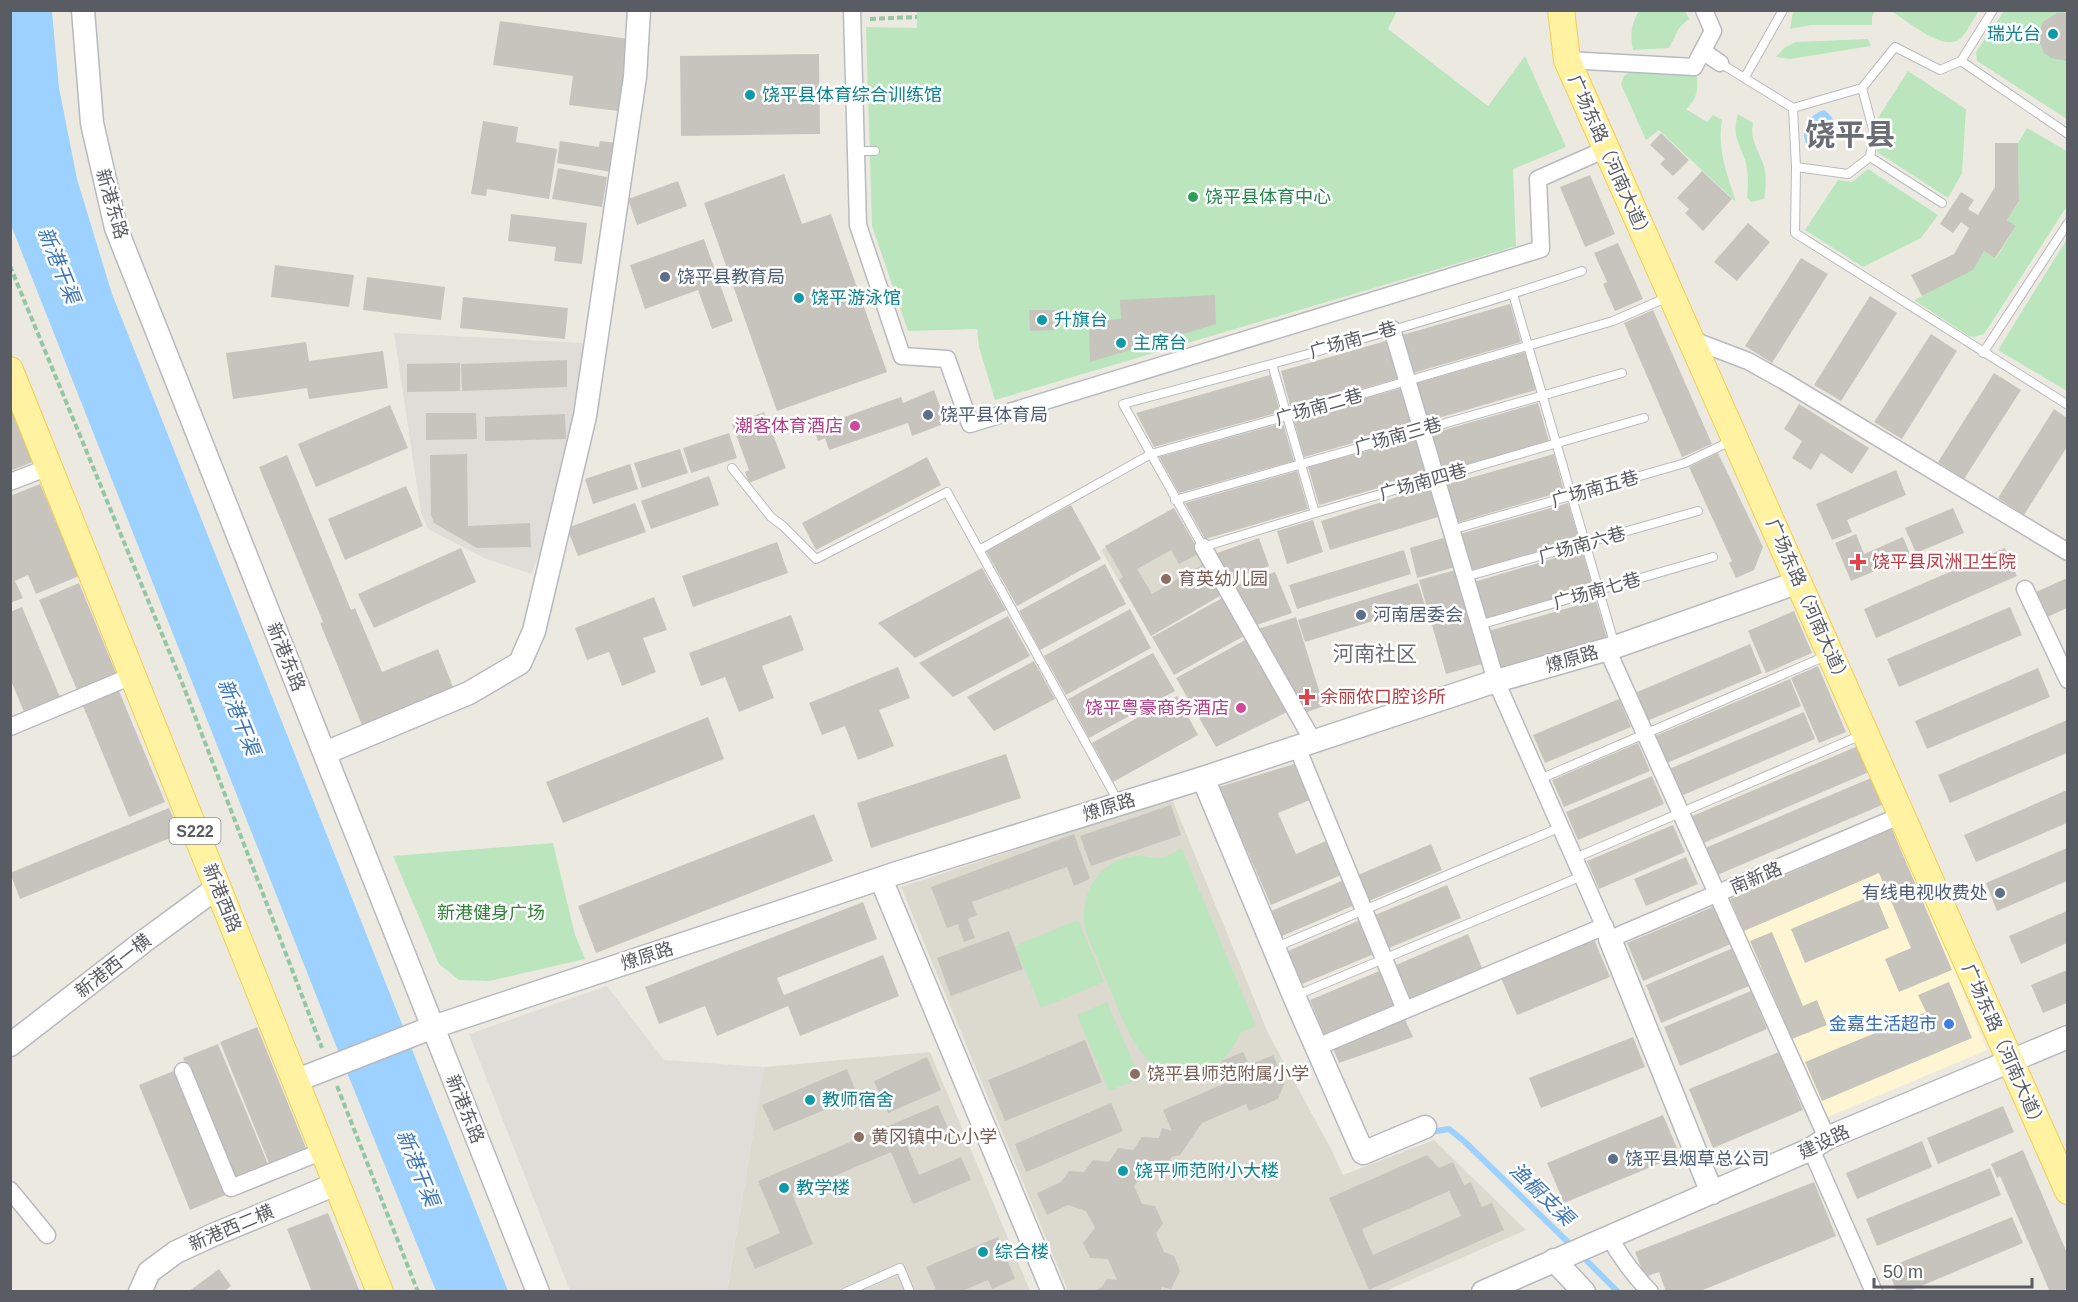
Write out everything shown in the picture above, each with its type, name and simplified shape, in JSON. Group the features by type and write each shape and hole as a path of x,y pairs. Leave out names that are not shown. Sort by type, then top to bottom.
{"main road":[{"name":"新港东路","path":"83,10 92,123 116,228 325,753 426,1030 538,1292"},
{"path":"325,753 479,687 520,663 534,631 585,416 635,77 639,10"},
{"name":"广场东路（河南大道）","path":"1561,10 1567,60 1800,582 2067,1191"},
{"name":"新港西路","path":"10,370 380,1292"},
{"name":"燎原路","path":"295,1081 426,1030 881,879 1203,778 1496,681 1611,648 1800,582"},
{"path":"1203,778 1294,996 1363,1153 1425,1127"},
{"path":"881,879 1053,1292"},
{"name":"新港西一横","path":"10,1046 143,942 218,887"},
{"path":"1608,933 1712,1193"},
{"name":"建设路","path":"1482,1292 2067,1037"},
{"name":"新港西二横","path":"140,1292 149,1272 176,1252 336,1184"},
{"path":"1554,1260 1584,1292"}],"street":[{"path":"1567,60 1694,67 1704,52 1713,31 1704,10"},
{"path":"852,15 858,225 902,356 947,359 970,424 1540,249 1538,180 1606,149"},
{"path":"1704,52 1720,63"},
{"path":"1392,329 1496,681 1608,933"},
{"path":"1690,339 1748,361 1784,381 2067,552"},
{"path":"10,482 49,467"},
{"path":"1203,548 1305,744 1364,910 1406,1010"},
{"path":"2025,589 2067,680"},
{"path":"1611,648 1645,734 1717,895 1819,1144 1874,1292"},
{"path":"10,727 134,675"},
{"name":"南新路","path":"1317,1047 1406,1010 1608,933 1717,895 1902,815"},
{"path":"183,1071 231,1188 323,1151"},
{"path":"10,1190 47,1235"},
{"path":"1608,1236 1620,1258 1650,1292"}],"lane":[{"path":"1745,77 1783,10"},
{"path":"1720,63 1793,108 1862,88 1895,47 1941,70 1960,62 1993,10"},
{"path":"1960,62 2067,134"},
{"path":"1796,167 1848,174 1870,157 1874,133 1862,88"},
{"path":"1793,108 1796,167 1795,233 2067,405"},
{"path":"856,152 875,151"},
{"path":"1870,157 1942,203"},
{"path":"1983,353 2067,223"},
{"name":"广场南一巷","path":"1151,453 1123,404 1272,364 1513,294 1582,271"},
{"path":"1513,294 1599,591 1611,648"},
{"name":"广场南二巷","path":"979,550 1151,453 1287,417 1613,321 1671,295"},
{"path":"1272,364 1315,513"},
{"name":"广场南三巷","path":"1175,500 1622,373"},
{"name":"广场南四巷","path":"1203,548 1315,513 1644,418"},
{"name":"广场南五巷","path":"1451,530 1684,463 1735,439"},
{"path":"1151,453 1203,548"},
{"path":"732,468 771,518 783,526 816,559 947,492 1119,803"},
{"name":"广场南六巷","path":"1465,577 1698,511"},
{"name":"广场南七巷","path":"1479,625 1713,557"},
{"path":"1540,779 1831,654"},
{"path":"1575,858 1866,733"},
{"path":"1274,948 1561,827"},
{"path":"1294,996 1582,876"},
{"path":"846,1292 900,1268 910,1292"}],"path":[{"path":"852,15 917,17"},
{"path":"10,266 183,685 418,1292"}],"shaded area":[{"path":"394,333 584,343 576,407 544,543 531,574 486,559 428,529 421,513"},
{"name":"育英幼儿园","path":"1174,508 1223,594 1151,636 1101,550"},
{"name":"饶平县师范附属小学","path":"1172,799 1268,1033 1343,1175 1434,1140 1526,1230 1385,1291 1068,1291 901,887"},
{"path":"1896,825 1987,1050 1823,1119 1727,896"},
{"path":"607,986 664,1060 764,1067 727,1291 570,1291 469,1034"},
{"name":"黄冈镇中心小学","path":"930,1052 1030,1291 727,1292 764,1067"}],"green space":[{"name":"饶平县体育中心","path":"917,10 1397,11 1388,29 1488,106 1525,56 1566,147 1513,169 1516,246 995,400 979,347 977,329 908,331 872,226 866,27 917,28"},
{"path":"1793,10 1875,11 1872,25 1811,25 1790,29"},
{"path":"1639,11 1685,11 1689,19 1679,28 1669,48 1633,50 1632,30"},
{"path":"1891,11 1979,11 1961,38 1954,42 1945,42 1926,34"},
{"path":"2004,11 2067,11 2067,119 1977,61 1976,52"},
{"path":"1868,39 1871,46 1790,59 1776,57 1784,48 1796,42"},
{"path":"1631,71 1697,76 1696,94 1686,109 1707,122 1713,115 1722,120 1722,151 1736,202 1659,130 1646,140 1621,84 1624,76"},
{"path":"1908,71 1966,109 1962,173 1948,198 1877,152 1884,133 1876,121"},
{"path":"1738,114 1753,123 1754,142 1765,170 1764,199 1751,202 1747,198 1746,165 1736,133"},
{"path":"2027,128 2067,151 2067,206 1984,334 1969,336 1914,300 1972,270 1984,251 1996,258 2016,226 2007,220 2019,201 2018,143"},
{"path":"1868,169 1938,215 1921,238 1863,267 1805,230 1838,180 1852,182"},
{"path":"2067,239 2067,391 1998,350"},
{"name":"新港健身广场","path":"553,843 575,935 585,959 489,981 459,980 439,964 393,856"},
{"path":"1182,849 1256,1026 1240,1033 1233,1047 1218,1063 1205,1070 1179,1073 1164,1070 1151,1063 1133,1040 1086,932 1084,919 1088,893 1093,882 1111,864 1136,856 1160,858"},
{"path":"1078,920 1104,982 1041,1008 1015,946"},
{"path":"1107,1002 1140,1078 1109,1091 1077,1015"}],"water":[{"name":"新港干渠","path":"11,11 52,12 59,88 77,179 112,294 508,1291 436,1291 337,1048 11,225"},
{"path":"1824,110 1834,121 1835,135 1822,145 1815,146 1806,143 1804,132 1807,122"}],"building":[{"name":"瑞光台","path":"2057,13 2067,13 2066,61 2051,58 2044,53 2038,38 2043,22"},
{"path":"500,21 629,39 618,111 569,105 573,76 493,65"},
{"name":"饶平县体育综合训练馆","path":"819,54 820,134 681,136 680,56"},
{"path":"483,121 518,127 516,142 557,149 549,199 487,189 486,196 471,194"},
{"path":"1661,133 1689,160 1673,176 1660,164 1665,159 1650,145"},
{"path":"560,141 599,147 600,141 617,143 612,172 557,163"},
{"path":"1995,143 2018,143 2019,201 2007,220 2016,226 1995,258 1984,251 1973,270 1922,296 1911,275 1954,254 1969,228 1961,222 1953,233 1940,224 1961,192 1974,200 1968,209 1978,215 1995,187"},
{"path":"558,168 607,177 602,207 552,199"},
{"path":"1702,171 1732,199 1703,231 1685,213 1689,209 1677,198"},
{"name":"饶平游泳馆","path":"784,174 802,224 831,214 887,372 777,411 704,203"},
{"path":"1590,175 1615,234 1585,247 1560,187"},
{"path":"678,181 687,206 637,225 628,199"},
{"path":"511,214 587,223 582,264 554,261 556,247 508,241"},
{"path":"1748,223 1770,242 1737,281 1714,262"},
{"path":"704,239 733,321 712,329 698,290 645,309 630,265"},
{"path":"1618,243 1643,299 1615,311 1603,284 1607,282 1594,253"},
{"path":"1801,258 1828,274 1772,363 1745,346"},
{"path":"275,265 354,275 349,307 271,297"},
{"path":"367,277 445,287 441,320 363,310"},
{"name":"主席台","path":"1215,295 1216,324 1090,362 1089,321 1121,319 1120,300"},
{"path":"1870,296 1897,313 1841,401 1814,385"},
{"path":"463,297 568,308 565,339 460,328"},
{"path":"1510,304 1521,342 1413,373 1402,335"},
{"name":"升旗台","path":"1029,310 1055,310 1055,330 1030,331"},
{"path":"1653,310 1712,444 1682,457 1624,323"},
{"path":"1931,334 1957,351 1902,439 1874,422"},
{"path":"1389,340 1400,378 1291,409 1281,371"},
{"path":"306,342 309,361 383,351 388,388 309,399 307,388 233,399 226,353"},
{"path":"1525,352 1536,390 1428,421 1417,383"},
{"path":"567,360 567,387 462,391 461,364"},
{"path":"460,363 460,391 407,392 407,364"},
{"path":"1994,373 2021,390 1964,479 1938,462"},
{"path":"1270,375 1280,412 1154,447 1136,413"},
{"path":"1402,388 1412,426 1304,457 1293,418"},
{"path":"934,390 946,423 912,436 908,423 829,450 825,438 818,441 812,422 827,416 830,422 901,397 903,403"},
{"path":"1538,403 1549,441 1441,472 1430,434"},
{"path":"1799,404 1869,448 1852,474 1821,453 1811,470 1792,458 1802,441 1784,429"},
{"path":"10,405 35,461 10,471"},
{"path":"390,405 408,448 316,487 298,444"},
{"path":"2054,409 2067,418 2067,447 2024,515 1998,498"},
{"path":"764,412 786,468 749,483 745,472 749,470 732,424"},
{"path":"426,413 476,413 477,439 426,440"},
{"path":"565,414 566,439 485,441 485,417"},
{"path":"1283,423 1294,461 1179,493 1159,457"},
{"path":"729,433 737,458 691,473 683,448"},
{"path":"1417,437 1427,474 1319,505 1308,467"},
{"path":"680,449 688,473 642,488 634,463"},
{"path":"1718,453 1763,547 1754,570 1736,578 1729,563 1732,561 1689,467"},
{"path":"467,454 468,526 530,523 531,547 477,548 434,523 431,515 430,455"},
{"path":"1554,454 1564,491 1456,523 1445,485"},
{"path":"287,455 351,610 355,608 382,672 438,649 453,687 362,725 320,623 323,622 259,467"},
{"path":"927,457 941,485 816,550 802,523"},
{"path":"630,464 638,489 593,504 585,479"},
{"path":"1896,470 1906,495 1847,520 1852,532 1832,540 1816,504"},
{"path":"1297,471 1308,509 1205,539 1185,503"},
{"path":"709,476 719,505 651,529 641,501"},
{"path":"40,484 79,576 36,594 28,575 15,581 23,598 10,603 10,496"},
{"path":"406,486 423,526 345,560 328,519"},
{"path":"1429,487 1438,517 1330,550 1321,521"},
{"path":"635,503 646,532 578,556 567,528"},
{"path":"1568,503 1580,541 1471,572 1460,534"},
{"path":"1071,505 1101,559 1017,606 986,551"},
{"name":"育英幼儿园","path":"1174,508 1200,553 1179,564 1171,550 1137,569 1152,594 1205,563 1223,594 1151,636 1119,580 1123,577 1105,546"},
{"path":"1953,508 1964,533 1916,553 1905,528"},
{"path":"1313,520 1323,552 1287,564 1277,531"},
{"path":"1856,534 1864,554 1903,537 1911,556 1851,581 1835,543"},
{"path":"1446,537 1455,567 1417,578 1410,548"},
{"path":"1259,538 1269,566 1226,581 1217,553"},
{"path":"777,542 788,573 693,607 682,576"},
{"path":"461,548 476,582 374,628 358,594"},
{"path":"2005,548 2017,576 1876,638 1864,609"},
{"path":"1404,550 1411,574 1297,609 1289,585"},
{"path":"1582,550 1593,588 1484,619 1474,582"},
{"path":"1105,564 1126,604 1040,650 1019,611"},
{"path":"982,568 1006,610 915,658 878,623"},
{"path":"1456,570 1482,664 1446,674 1419,580"},
{"path":"1275,572 1292,613 1251,627 1233,586"},
{"path":"2067,578 2067,608 2045,618 2034,593"},
{"path":"79,583 116,673 77,690 39,600"},
{"path":"1418,583 1425,605 1305,642 1298,620"},
{"path":"654,597 667,630 643,638 656,672 622,686 609,652 587,660 575,628"},
{"path":"1224,597 1246,635 1174,675 1152,637"},
{"path":"1596,600 1607,638 1499,669 1488,631"},
{"path":"22,607 60,697 24,712 10,678 10,612"},
{"path":"2010,607 2022,635 1899,687 1887,659"},
{"path":"1130,609 1151,648 1066,695 1044,656"},
{"path":"1794,611 1812,653 1766,673 1748,631"},
{"path":"791,615 804,650 762,666 774,698 739,712 725,677 701,686 689,653"},
{"path":"1008,616 1030,656 953,697 919,663"},
{"path":"1296,617 1324,706 1302,714 1258,629"},
{"path":"1247,639 1287,712 1216,747 1176,678"},
{"path":"1750,644 1762,673 1647,721 1635,693"},
{"path":"1153,653 1175,691 1089,738 1068,699"},
{"path":"1034,661 1055,699 994,731 967,697"},
{"path":"1818,666 1846,732 1819,743 1791,678"},
{"path":"898,667 910,698 879,710 894,746 858,760 845,726 822,735 809,703"},
{"path":"2038,668 2050,697 1927,749 1915,721"},
{"path":"1790,679 1801,706 1667,763 1655,736"},
{"path":"119,691 165,802 129,817 83,706"},
{"path":"1177,696 1198,735 1113,782 1092,743"},
{"path":"1619,699 1631,727 1545,763 1533,735"},
{"path":"1804,712 1815,739 1681,796 1669,769"},
{"path":"708,717 724,759 563,823 546,782"},
{"path":"2067,720 2067,753 1950,803 1938,775"},
{"path":"1638,743 1650,771 1564,807 1552,780"},
{"path":"1858,746 1869,772 1701,844 1690,817"},
{"path":"1006,754 1021,798 871,848 857,803"},
{"path":"1294,764 1310,800 1278,813 1296,854 1326,841 1341,875 1271,905 1219,787"},
{"path":"1652,776 1664,804 1578,840 1566,812"},
{"path":"1871,778 1882,805 1715,876 1703,849"},
{"path":"2067,790 2067,823 1976,862 1964,835"},
{"path":"1171,805 1181,835 1091,866 1080,836"},
{"path":"169,808 180,834 20,899 10,873"},
{"path":"814,814 833,861 596,953 578,906"},
{"path":"1673,825 1685,852 1599,889 1587,861"},
{"path":"1892,829 1952,970 1899,992 1885,959 1911,948 1879,873 1744,931 1730,899"},
{"path":"1074,834 1090,879 1074,886 1067,867 972,902 977,915 968,919 975,938 964,942 958,924 947,928 931,887"},
{"path":"1431,844 1442,870 1369,901 1358,875"},
{"path":"2067,848 2067,881 1997,911 1986,883"},
{"path":"1686,857 1698,884 1646,906 1634,879"},
{"path":"1344,880 1355,905 1282,936 1271,911"},
{"path":"1447,885 1461,918 1389,948 1375,915"},
{"path":"1875,894 1889,928 1805,963 1791,929"},
{"path":"863,902 877,939 777,978 784,995 883,955 899,996 800,1036 788,1006 717,1036 705,1006 659,1024 645,987"},
{"path":"1715,906 1731,944 1643,981 1627,943"},
{"path":"2067,911 2067,943 2021,964 2009,936"},
{"path":"1360,920 1374,954 1302,984 1288,951"},
{"path":"1009,931 1023,969 951,996 937,958"},
{"path":"1772,932 1803,1006 1817,1000 1827,1025 1792,1039 1750,941"},
{"path":"1468,934 1482,968 1410,998 1396,965"},
{"path":"1594,939 1610,977 1517,1015 1501,978"},
{"path":"1733,948 1749,986 1661,1023 1646,985"},
{"path":"1382,970 1396,1004 1324,1034 1310,1000"},
{"path":"2067,970 2067,1003 2043,1013 2031,985"},
{"path":"1949,982 1972,1038 1822,1101 1805,1062 1926,1012 1918,995"},
{"path":"1751,991 1767,1029 1680,1066 1664,1027"},
{"path":"1404,1017 1413,1037 1339,1063 1332,1046"},
{"path":"257,1027 306,1148 269,1163 220,1042"},
{"path":"1633,1037 1645,1067 1541,1108 1529,1078"},
{"path":"1085,1040 1102,1082 1005,1121 988,1080"},
{"path":"218,1044 268,1164 233,1178 183,1058"},
{"name":"饶平师范附小大楼","path":"1243,1052 1249,1065 1273,1055 1285,1082 1278,1099 1249,1111 1246,1104 1202,1123 1180,1155 1172,1157 1158,1175 1142,1175 1134,1186 1142,1204 1155,1206 1163,1224 1156,1233 1164,1252 1174,1256 1180,1271 1171,1289 1162,1287 1159,1292 1093,1292 1102,1287 1107,1279 1117,1280 1108,1259 1090,1258 1083,1243 1095,1228 1086,1211 1068,1205 1047,1215 1037,1193 1061,1182 1069,1171 1084,1172 1093,1160 1109,1162 1118,1148 1133,1150 1142,1137 1159,1138 1162,1128 1172,1131 1163,1110 1230,1081 1221,1061"},
{"path":"1779,1052 1803,1110 1713,1148 1689,1089"},
{"path":"927,1057 941,1090 888,1113 874,1081"},
{"name":"教师宿舍","path":"847,1069 858,1096 774,1131 762,1105"},
{"path":"176,1070 228,1194 190,1210 139,1085"},
{"path":"1111,1103 1123,1131 1026,1172 1015,1144"},
{"name":"教学楼","path":"938,1105 948,1128 907,1146 919,1175 961,1157 971,1180 913,1204 891,1152 792,1194 813,1244 755,1269 746,1248 780,1233 758,1181"},
{"path":"2003,1106 2014,1132 1938,1164 1927,1138"},
{"name":"饶平县烟草总公司","path":"1663,1115 1680,1155 1564,1203 1547,1163"},
{"path":"1922,1141 1932,1167 1857,1199 1846,1173"},
{"path":"2023,1150 2067,1253 2067,1292 2050,1292 2000,1176 1997,1178 1991,1164"},
{"path":"1427,1155 1439,1168 1453,1162 1464,1185 1471,1182 1482,1207 1492,1203 1504,1230 1369,1290 1329,1198","holes":["1449,1191 1461,1216 1373,1255 1362,1229"]},
{"path":"1990,1168 2001,1195 1877,1246 1866,1219"},
{"path":"1814,1182 1836,1236 1698,1292 1666,1292 1659,1272 1645,1277 1635,1252"},
{"path":"328,1213 360,1292 312,1292 287,1229"},
{"path":"2012,1217 2023,1243 1907,1292 1897,1292 1887,1268"},
{"name":"综合楼","path":"998,1237 1015,1279 992,1289 988,1280 960,1292 937,1292 926,1267"},
{"path":"219,1269 231,1286 223,1292 188,1292"}],"waterway":[{"name":"渔橱支渠","path":"1437,1131 1449,1129 1465,1142 1573,1247"},
{"name":"渔橱支渠","path":"1580,1254 1618,1292"}],"place":[{"name":"瑞光台","path":"2053,34"},
{"name":"饶平县体育综合训练馆","path":"750,95"},
{"name":"饶平县体育中心","path":"1193,197"},
{"name":"饶平县教育局","path":"665,277"},
{"name":"饶平游泳馆","path":"799,298"},
{"name":"升旗台","path":"1042,320"},
{"name":"主席台","path":"1121,343"},
{"name":"饶平县体育局","path":"928,415"},
{"name":"潮客体育酒店","path":"855,426"},
{"name":"饶平县凤洲卫生院","path":"1858,562"},
{"name":"育英幼儿园","path":"1166,579"},
{"name":"河南居委会","path":"1361,615"},
{"name":"余丽侬口腔诊所","path":"1307,697"},
{"name":"饶平粤豪商务酒店","path":"1241,708"},
{"name":"有线电视收费处","path":"2000,893"},
{"name":"金嘉生活超市","path":"1949,1024"},
{"name":"饶平县师范附属小学","path":"1135,1074"},
{"name":"教师宿舍","path":"810,1100"},
{"name":"黄冈镇中心小学","path":"859,1137"},
{"name":"饶平县烟草总公司","path":"1613,1159"},
{"name":"饶平师范附小大楼","path":"1123,1171"},
{"name":"教学楼","path":"784,1188"},
{"name":"综合楼","path":"983,1252"}],"district":[{"name":"饶平县","path":"1850,135"},
{"name":"河南社区","path":"1375,654"}]}
